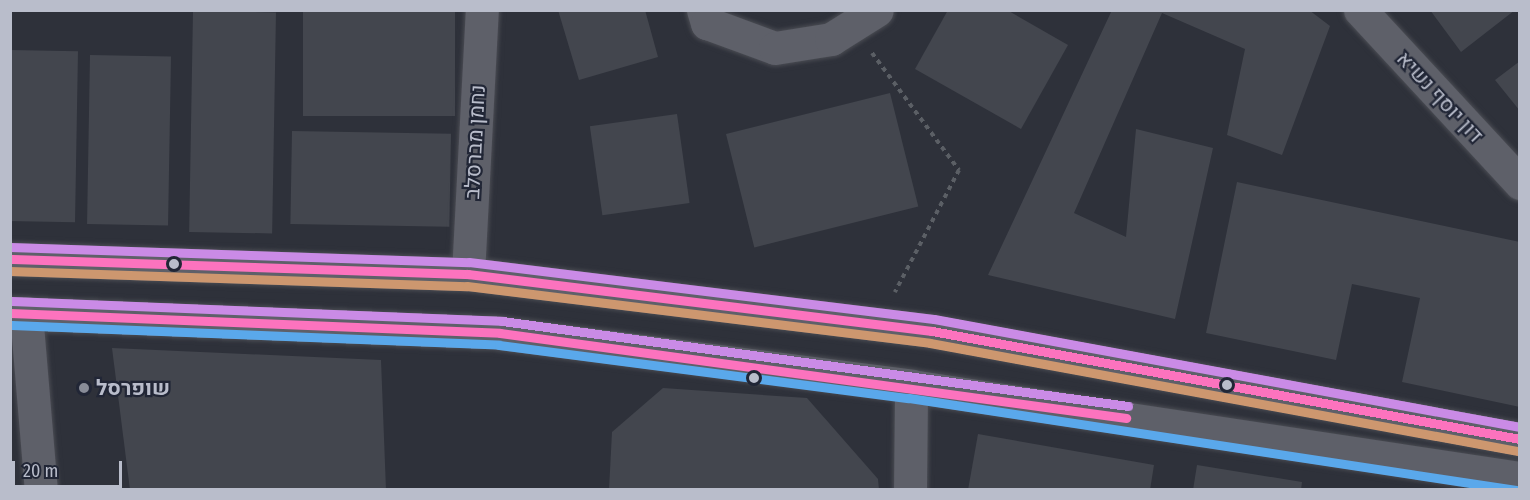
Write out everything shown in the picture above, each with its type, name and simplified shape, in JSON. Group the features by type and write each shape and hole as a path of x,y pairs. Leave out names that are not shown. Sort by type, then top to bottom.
{"street":[{"name":"נחמן מברסלב","path":"468,274 482,10"},
{"path":"703,10 707,23 776,48 853,25"},
{"name":"דון יוסף נשיא","path":"1360,10 1520,183"},
{"path":"10,259 468,274 889,327 1520,440"},
{"path":"41,489 18,313 500,333 911,386 1520,478"},
{"path":"910,489 911,386"}],"path":[{"path":"853,25 959,170 896,289 889,327"}],"building":[{"path":"303,10 455,10 455,116 303,116"},
{"path":"558,10 645,10 658,57 579,80"},
{"path":"948,10 1007,10 1068,45 1021,129 915,69"},
{"path":"1112,10 1309,10 1330,26 1282,155 1227,135 1245,49 1162,13 1074,213 1126,237 1136,129 1213,148 1175,319 988,275"},
{"path":"1430,10 1515,10 1461,52"},
{"path":"193,11 276,12 272,233 189,232"},
{"path":"10,50 78,51 75,222 10,221"},
{"path":"90,55 171,56 168,225 87,224"},
{"path":"1520,61 1520,111 1495,80"},
{"path":"890,93 918,207 754,247 726,134"},
{"path":"677,114 690,203 602,215 590,126"},
{"path":"292,131 451,134 449,227 290,224"},
{"path":"1237,182 1520,242 1520,407 1402,382 1420,298 1352,284 1336,360 1206,333"},
{"path":"112,348 381,360 386,490 130,490"},
{"path":"663,388 807,398 878,479 879,490 609,490 612,432"},
{"path":"978,434 1154,465 1150,490 968,490"},
{"path":"1197,465 1302,482 1301,490 1193,490"}],"transit line":[{"path":"10,247 469,262 934,319 1520,427"},
{"path":"10,259 468,274 932,331 1520,439"},
{"path":"10,271 467,286 930,343 1518,451"},
{"path":"10,301 502,321 1128,406"},
{"path":"10,313 500,333 1126,418"},
{"path":"10,325 499,345 909,398 1516,490"}],"place":[{"name":"שופרסל","path":"84,388"}]}
